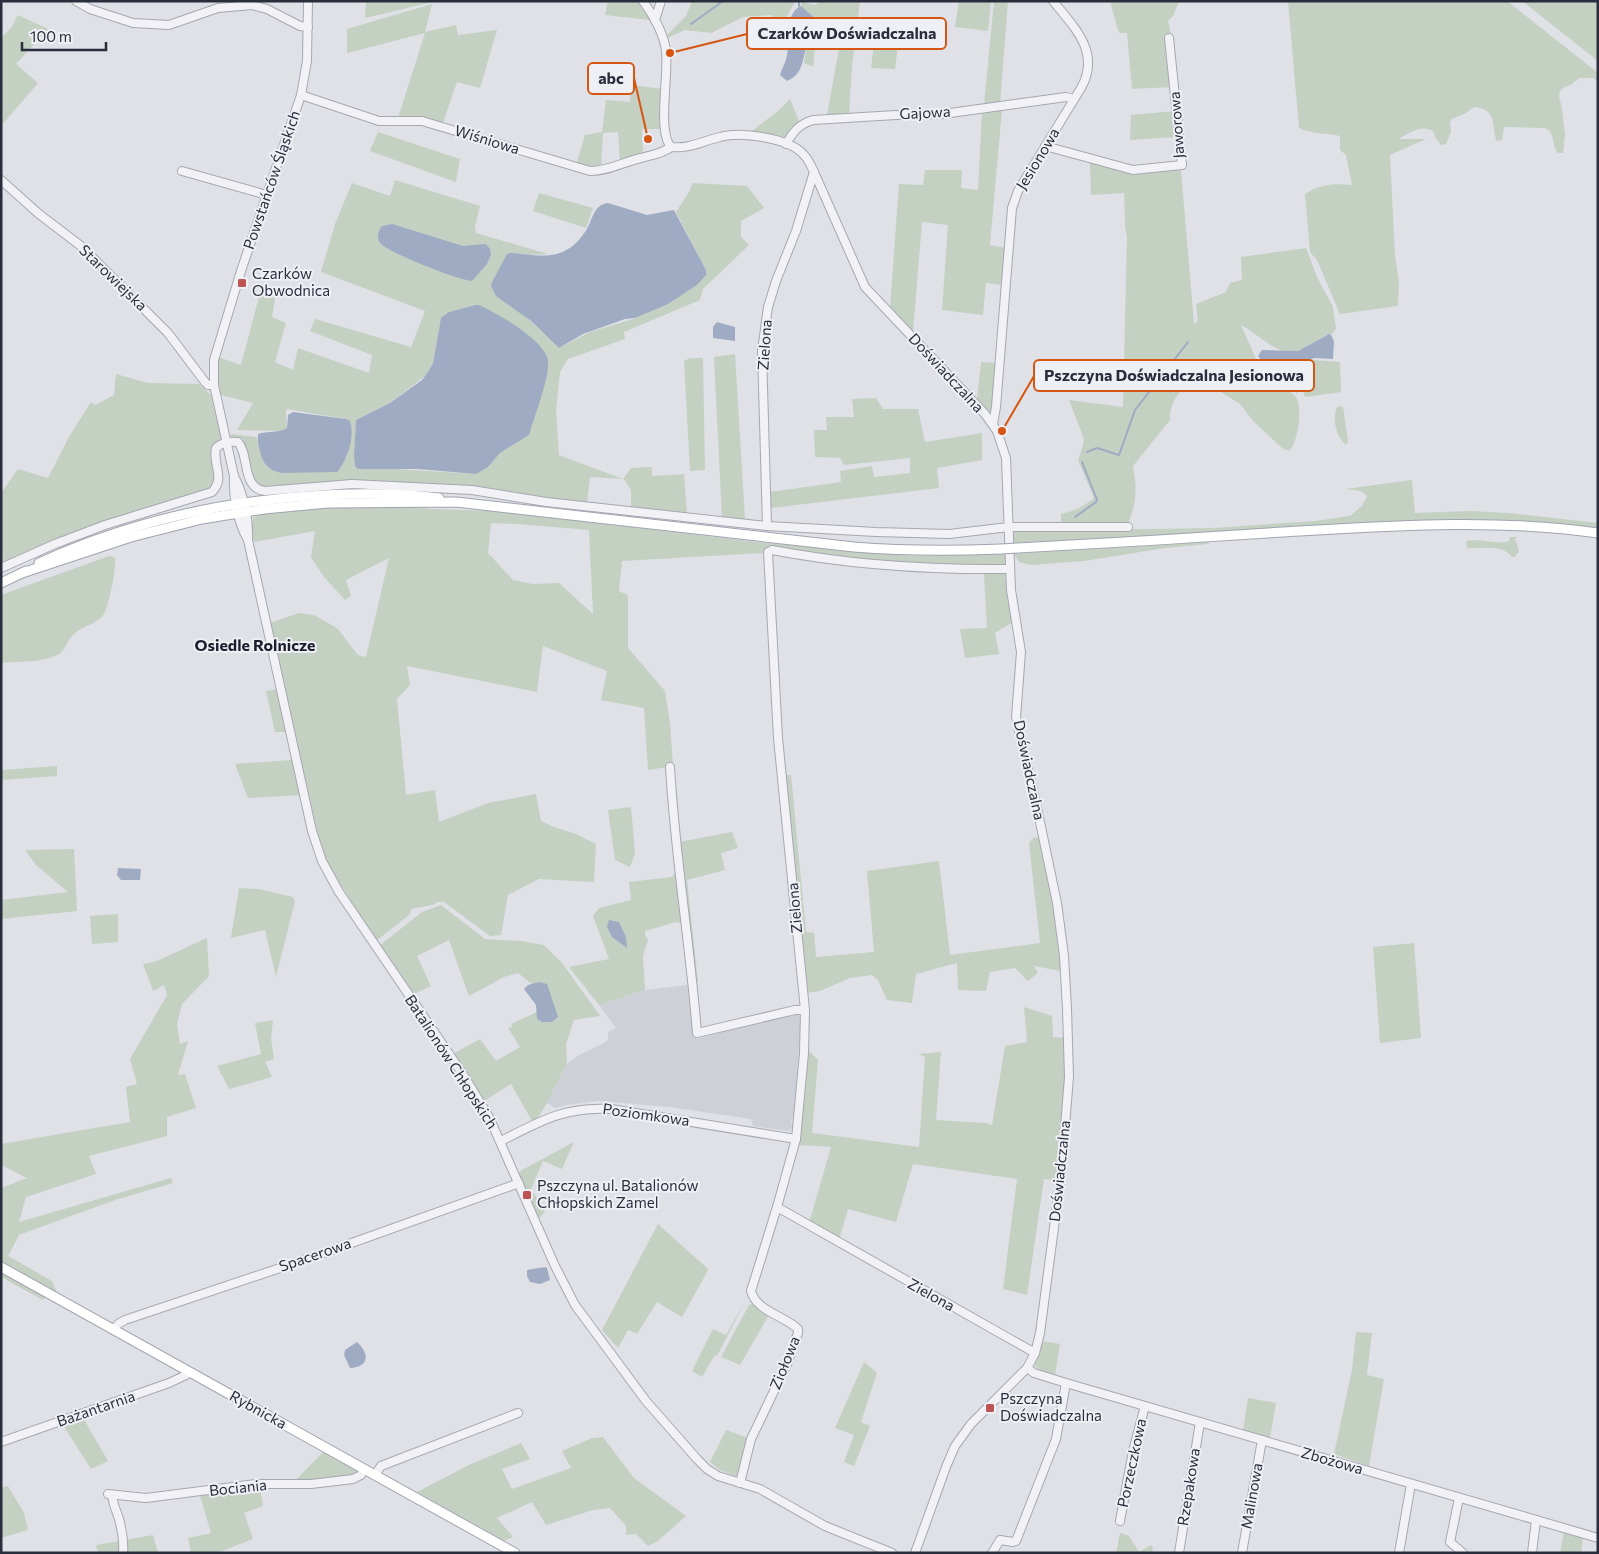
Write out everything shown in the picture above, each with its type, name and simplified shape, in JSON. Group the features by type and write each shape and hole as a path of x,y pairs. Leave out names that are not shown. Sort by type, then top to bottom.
{"main road":[{"path":"1,583 22,573 139,535 241,508 328,503 456,502 854,547 904,550 957,551 1002,549 1428,524 1517,525 1598,533"},
{"name":"Rybnicka","path":"1,1267 515,1553"}],"street":[{"path":"76,1 90,9 133,23 169,25 218,8 252,5 267,9 300,26 308,26"},
{"name":"Powstańców Śląskich","path":"214,385 213,370 216,350 301,95 307,62 308,1"},
{"path":"643,1 655,20 666,49 665,125 666,138 671,148"},
{"path":"655,20 661,1"},
{"name":"Jesionowa","path":"993,424 1012,208 1018,191 1088,75 1089,66 1085,45 1076,30 1053,1"},
{"name":"Jaworowa","path":"1045,146 1133,170 1182,165 1170,38"},
{"name":"Wiśniowa","path":"301,95 379,122 422,121 590,170 598,171 614,168 671,148"},
{"name":"Gajowa","path":"786,144 797,128 805,122 813,120 896,114 943,114 1066,97 1074,99"},
{"name":"Doświadczalna","path":"671,148 688,147 731,135 750,136 786,144 804,154 814,172 865,287 965,391 993,424 1001,440 1006,458 1011,590 1020,652 1016,716 1038,808 1061,926 1070,1053 1061,1175 1040,1333 1035,1353 1027,1368 970,1424 961,1436 946,1467 915,1553"},
{"path":"182,171 267,195"},
{"name":"Zielona","path":"767,526 762,351 768,307 796,231 814,172"},
{"name":"Starowiejska","path":"1,180 92,257 168,333 204,382 208,385 214,385"},
{"name":"Batalionów Chłopskich","path":"214,385 234,476 238,485 243,531 248,540 312,830 322,861 339,892 478,1098 501,1141 569,1294 587,1322 646,1400 708,1469 718,1476 760,1489 834,1530 892,1553"},
{"path":"1,568 105,525 212,492 219,479 216,448 226,442 234,441 240,444 250,480 261,491 352,484 465,490 546,502 767,526 949,534 1009,527 1128,527"},
{"name":"Zielona","path":"1010,569 899,567 824,559 772,550 768,552 778,738 804,1010 804,1052 796,1139 777,1207 1035,1353"},
{"path":"670,767 679,878 685,916 697,1034 795,1010 804,1010"},
{"name":"Poziomkowa","path":"501,1141 556,1115 574,1110 594,1108 796,1139"},
{"name":"Spacerowa","path":"114,1330 118,1324 125,1320 307,1259 519,1183"},
{"name":"Ziołowa","path":"740,1483 751,1439 798,1338 798,1329 793,1324 759,1304 753,1298 751,1291 777,1207"},
{"name":"Zbożowa","path":"1027,1368 1034,1373 1066,1383 1598,1538"},
{"name":"Bażantarnia","path":"1,1442 170,1383 189,1372"},
{"path":"992,1553 1000,1540 1016,1541 1058,1430 1066,1383"},
{"name":"Porzeczkowa","path":"1120,1521 1133,1451 1145,1406"},
{"path":"375,1475 381,1466 518,1413"},
{"name":"Rzepakowa","path":"1179,1553 1200,1422"},
{"name":"Malinowa","path":"1242,1553 1262,1440"},
{"name":"Bociania","path":"123,1553 123,1536 110,1494 146,1498 256,1484 311,1484 353,1479 361,1475 364,1469"},
{"path":"1399,1553 1411,1484"},
{"path":"1459,1498 1450,1542 1453,1546 1461,1549 1463,1553"},
{"path":"1532,1553 1536,1520"}],"shaded area":[{"path":"687,985 696,1039 788,1014 798,1014 801,1019 794,1116 791,1123 793,1128 788,1131 753,1126 751,1119 669,1107 598,1101 555,1108 547,1103 567,1064 579,1055 604,1043 608,1040 608,1032 616,1028 599,1005 645,990"}],"green space":[{"path":"366,1 437,1 365,18"},
{"path":"608,1 637,1 650,20 605,15"},
{"path":"692,1 795,1 782,23 771,15 743,17 711,33 685,30 667,38 665,37 686,16"},
{"path":"821,1 860,1 852,66 849,115 827,115 839,49 815,47 813,67 804,63 807,45 820,25 801,6 802,2 815,5"},
{"path":"959,1 991,1 988,31 955,27"},
{"path":"994,1 1008,1 1000,104 984,105"},
{"path":"1112,1 1179,1 1173,16 1168,21 1171,35 1169,38 1172,87 1132,89 1127,33 1120,33 1118,30 1111,5"},
{"path":"1288,1 1507,1 1598,73 1598,89 1594,78 1579,78 1560,91 1559,96 1565,135 1563,153 1558,153 1552,135 1544,128 1504,127 1502,140 1497,141 1491,115 1482,109 1474,107 1452,119 1450,123 1451,132 1446,144 1441,145 1434,132 1425,128 1416,130 1398,139 1426,139 1390,155 1395,256 1399,282 1398,306 1340,314 1317,260 1310,252 1305,194 1316,188 1328,185 1352,185 1346,155 1340,150 1340,136 1299,128"},
{"path":"1522,1 1598,1 1598,61"},
{"path":"432,4 425,32 456,25 458,35 497,30 480,88 457,82 443,123 398,118 425,33 347,53 347,29"},
{"path":"18,15 48,29 16,64 38,83 1,126 1,38 11,28"},
{"path":"877,20 901,23 895,69 871,68"},
{"path":"631,85 663,89 664,129 642,129 643,154 620,162 618,132 603,133 601,168 593,169 576,165 585,135 602,132 606,100 630,102"},
{"path":"790,99 799,121 786,139 780,140 748,134 778,111"},
{"path":"1002,109 990,245 1005,248 1002,285 986,283 983,315 942,310 948,225 922,222 913,332 890,308 899,184 923,185 925,170 962,170 961,188 978,190 982,111"},
{"path":"1175,111 1177,137 1130,140 1131,115"},
{"path":"378,132 460,159 456,182 370,151"},
{"path":"1094,162 1132,172 1178,168 1181,171 1194,324 1198,321 1196,304 1226,292 1230,283 1242,280 1241,257 1306,248 1317,277 1333,307 1336,329 1331,335 1329,334 1297,351 1289,352 1275,347 1241,325 1258,363 1296,397 1299,409 1299,425 1292,447 1289,451 1282,448 1254,422 1240,404 1221,392 1208,366 1177,396 1173,403 1170,420 1133,466 1135,495 1128,524 1061,522 1061,514 1079,508 1094,498 1078,460 1084,439 1069,400 1123,407 1127,236 1124,193 1091,195 1090,164"},
{"path":"395,180 480,206 475,226 476,233 548,254 525,255 513,253 525,316 559,348 590,332 633,319 697,285 706,270 676,212 693,183 747,186 764,208 741,221 741,237 749,245 703,289 700,300 624,332 625,339 568,359 560,372 556,411 559,455 623,479 590,477 587,504 495,489 401,482 337,481 269,488 259,486 253,474 242,438 231,439 231,434 257,437 261,456 265,464 340,468 348,455 351,426 346,419 286,409 287,431 237,430 253,403 221,395 216,370 218,357 241,365 260,293 275,298 272,317 286,323 275,362 293,370 298,348 369,373 372,355 310,331 315,319 411,347 425,311 321,272 335,224 352,183 390,196","holes":["475,305 529,435 500,453 488,467 475,474 397,469 354,455 356,420 390,403 425,376 432,374 430,368 433,363 440,323 449,312"]},
{"path":"539,193 593,208 586,228 533,211"},
{"path":"735,354 745,520 722,518 714,357"},
{"path":"690,358 703,358 705,470 690,471 684,361"},
{"path":"1314,360 1340,362 1341,392 1305,397 1302,384 1304,375 1308,362"},
{"path":"981,362 996,363 991,416 977,400"},
{"path":"116,374 148,383 199,384 211,395 221,437 214,449 216,479 213,489 50,541 1,563 1,493 18,469 48,478 70,435 91,402 95,405 114,395"},
{"path":"876,398 883,409 918,409 925,442 982,433 982,460 937,468 939,488 771,508 770,492 841,482 840,471 872,466 874,477 910,473 910,458 844,465 840,458 815,457 814,430 827,430 826,417 854,417 852,399"},
{"path":"1337,407 1343,407 1348,441 1346,445 1337,433 1335,422"},
{"path":"652,467 652,476 684,474 687,515 655,509 631,509 631,490 624,479 631,468"},
{"path":"1412,480 1415,513 1470,511 1509,513 1598,523 1598,530 1532,522 1466,520 1013,543 1014,531 1214,528 1315,521 1350,516 1362,506 1367,496 1361,491 1345,489"},
{"path":"400,506 495,511 767,543 911,556 1007,554 1005,566 906,565 826,558 766,548 764,553 622,561 619,591 628,595 628,648 665,691 670,723 673,766 648,770 644,708 601,700 607,671 543,646 537,692 407,666 410,685 397,699 406,795 435,790 439,822 488,803 536,794 541,821 576,834 596,844 594,882 539,879 508,895 501,935 490,936 444,902 435,902 436,904 412,909 409,915 376,941 330,867 321,848 270,623 299,613 314,615 337,628 358,655 366,657 389,558 346,580 351,596 345,600 324,577 311,557 315,531 254,542 251,530 253,518 260,514 325,507","holes":["491,523 589,530 593,614 559,583 532,584 513,580 488,553"]},
{"path":"1510,537 1517,537 1515,539 1519,551 1515,557 1498,549 1467,548 1466,541 1506,542 1509,541"},
{"path":"1208,540 1209,544 1165,548 1084,561 1031,565 1019,562 1014,554"},
{"path":"109,556 115,557 115,570 109,598 102,617 75,633 58,655 36,661 1,663 1,595"},
{"path":"984,574 1005,574 1007,596 1013,622 995,633 999,654 965,658 960,629 987,628"},
{"path":"278,689 286,732 275,732 266,691"},
{"path":"292,760 301,795 248,798 235,764"},
{"path":"57,766 57,776 1,780 1,770"},
{"path":"785,775 791,775 806,932 814,933 816,957 874,952 867,871 939,861 950,955 1040,943 1029,843 1033,838 1041,837 1057,925 1061,971 1034,966 1038,973 1028,981 1015,968 990,972 986,991 958,990 957,963 916,974 912,1003 887,1000 878,980 872,975 850,978 820,991 806,993"},
{"path":"631,807 635,853 630,867 615,860 608,810"},
{"path":"732,832 738,848 721,853 725,870 687,880 698,982 695,982 679,842"},
{"path":"74,849 77,911 1,919 1,900 68,892 36,865 25,850"},
{"path":"676,872 683,923 676,922 645,931 648,940 643,956 645,990 599,1005 569,967 609,959 593,916 599,908 631,900 629,882 672,877"},
{"path":"239,888 258,889 293,897 295,901 276,977 265,930 231,938"},
{"path":"441,905 485,939 521,941 544,945 563,964 600,1016 574,1020 566,1044 567,1064 538,1118 532,1121 511,1084 484,1101 453,1054 480,1039 496,1061 520,1047 508,1028 512,1027 511,1024 537,1012 537,1019 539,982 532,984 518,973 504,977 469,996 449,940 417,956 431,986 412,995 379,946 422,912"},
{"path":"118,914 118,942 92,944 90,916"},
{"path":"207,938 209,976 182,1004 177,1024 180,1044 188,1041 178,1075 185,1074 196,1108 167,1117 167,1136 89,1156 96,1174 26,1197 19,1222 171,1178 173,1183 115,1200 19,1235 8,1256 52,1281 57,1292 1,1262 1,1188 27,1178 1,1165 1,1144 130,1122 126,1087 137,1084 130,1059 167,995 164,985 153,991 143,964 157,961"},
{"path":"1414,943 1421,1038 1380,1043 1373,947"},
{"path":"1024,1007 1052,1016 1053,1037 1066,1038 1066,1075 1057,1181 1044,1179 1027,1295 1003,1289 1017,1179 913,1164 896,1222 848,1209 839,1240 809,1223 831,1147 799,1145 808,1050 818,1060 812,1133 919,1147 925,1057 919,1054 941,1052 936,1120 992,1125 1005,1046 1027,1042"},
{"path":"273,1020 271,1038 274,1059 265,1062 272,1077 229,1089 217,1066 261,1054 255,1023"},
{"path":"574,1142 562,1169 543,1161 531,1189 545,1212 538,1219 518,1174"},
{"path":"658,1224 708,1269 682,1317 657,1302 637,1334 628,1330 618,1348 602,1330"},
{"path":"1,1271 47,1296 43,1300 1,1277"},
{"path":"746,1300 717,1356 715,1355 702,1377 692,1371 713,1329 726,1335"},
{"path":"752,1304 770,1313 740,1365 721,1357 749,1305"},
{"path":"1356,1332 1372,1333 1367,1375 1384,1379 1369,1466 1334,1454 1352,1370"},
{"path":"1042,1341 1060,1344 1055,1375 1036,1367 1035,1361"},
{"path":"864,1362 877,1373 861,1422 870,1426 854,1466 844,1462 854,1435 835,1428"},
{"path":"1248,1398 1276,1403 1270,1438 1243,1430"},
{"path":"82,1416 108,1461 91,1469 63,1425"},
{"path":"726,1430 748,1438 738,1477 720,1470 710,1462"},
{"path":"603,1437 634,1478 686,1516 658,1541 648,1546 636,1534 626,1535 626,1526 610,1508 593,1510 546,1525 532,1502 497,1518 513,1537 504,1541 417,1492 469,1465 521,1443 530,1459 502,1469 512,1489 571,1468 562,1451 592,1438"},
{"path":"324,1451 359,1471 339,1479 294,1482"},
{"path":"8,1486 24,1513 28,1530 1,1538 1,1488"},
{"path":"256,1487 260,1489 263,1506 244,1513 253,1539 217,1553 191,1553 188,1538 211,1533 200,1496"},
{"path":"1564,1532 1583,1538 1581,1553 1560,1553"},
{"path":"1120,1533 1129,1536 1139,1552 1151,1545 1153,1548 1152,1553 1116,1553"},
{"path":"153,1535 158,1553 98,1553 96,1545"}],"water":[{"path":"801,6 820,25 807,45 802,66 793,78 787,81 780,75 787,55 790,21 792,15"},
{"path":"608,203 647,215 674,210 706,270 706,275 697,285 668,304 635,318 625,319 583,334 559,348 531,321 496,296 491,286 492,282 507,254 547,255 570,248 585,232 596,210 603,204"},
{"path":"392,224 463,246 486,244 490,249 491,255 487,264 472,281 453,276 410,259 381,244 378,237 382,226"},
{"path":"475,305 487,309 519,328 545,352 548,360 547,376 529,435 500,453 488,467 476,474 417,469 358,469 355,466 354,455 356,420 390,403 422,380 433,363 441,318 449,312"},
{"path":"717,322 735,327 735,341 713,338 713,327"},
{"path":"1329,334 1334,341 1333,359 1314,358 1305,363 1297,393 1265,365 1258,356 1262,350 1298,351"},
{"path":"293,412 350,421 351,441 347,455 337,472 281,473 272,470 265,464 261,456 258,434 281,431 287,428 288,415"},
{"path":"118,868 141,869 140,880 121,880 117,875"},
{"path":"609,920 619,922 626,937 627,948 612,937 607,927"},
{"path":"539,982 547,984 558,1017 552,1022 542,1022 537,1019 536,1005 524,989 528,985"},
{"path":"547,1268 550,1280 540,1284 530,1282 527,1270"},
{"path":"357,1342 364,1351 366,1359 361,1365 350,1368 344,1355 345,1350"}],"waterway":[{"path":"691,24 723,1"},
{"path":"799,1 799,6"},
{"path":"1087,452 1097,448 1119,455 1135,410 1188,342"},
{"path":"1075,517 1097,500 1082,462"}],"place":[{"name":"Czarków Doświadczalna","path":"670,53"},
{"name":"abc","path":"648,139"},
{"name":"Czarków Obwodnica","path":"242,283"},
{"name":"Pszczyna Doświadczalna Jesionowa","path":"1002,431"},
{"name":"Pszczyna ul. Batalionów Chłopskich Zamel","path":"527,1195"},
{"name":"Pszczyna Doświadczalna","path":"990,1408"}],"district":[{"name":"Osiedle Rolnicze","path":"255,645"}]}
